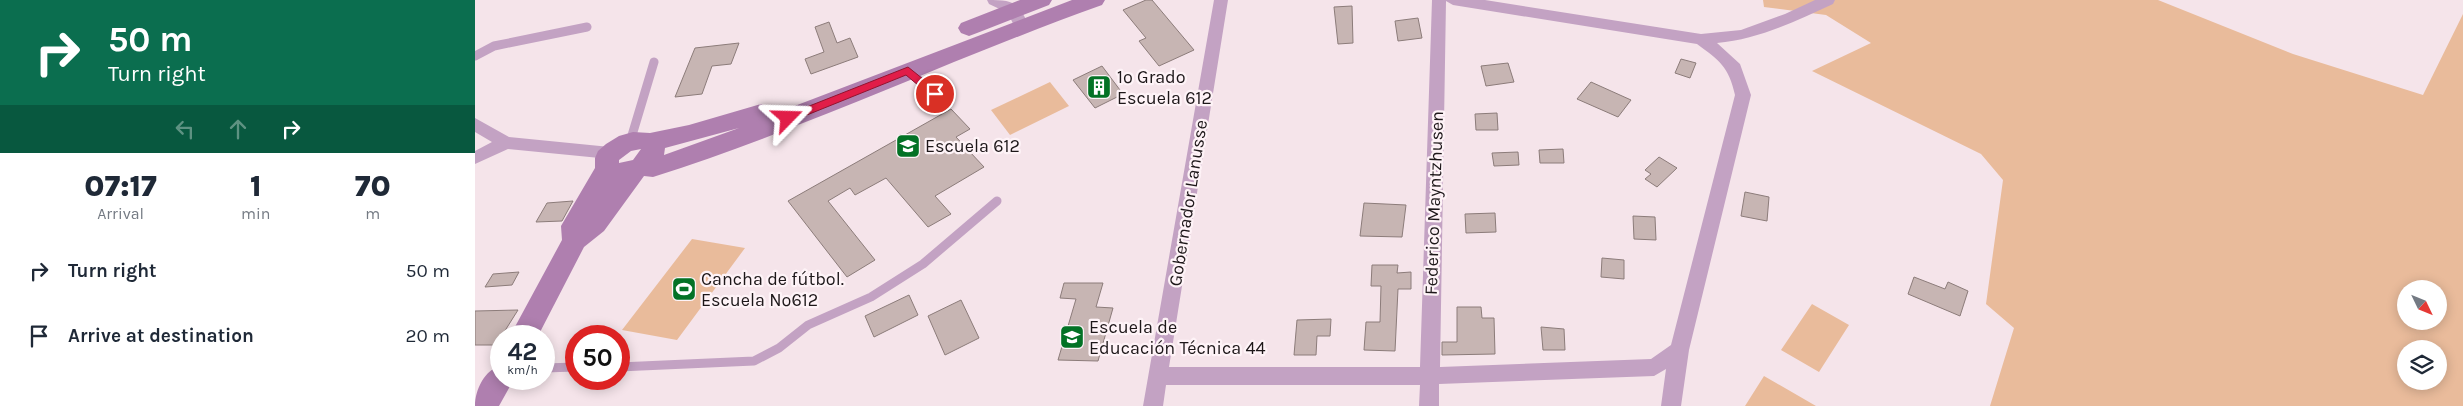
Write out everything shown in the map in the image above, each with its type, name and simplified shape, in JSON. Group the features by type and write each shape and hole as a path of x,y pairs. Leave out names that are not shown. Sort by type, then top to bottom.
{"main road":[{"path":"575,240 574,226 624,152 746,118 1012,9 1041,0"},
{"path":"624,152 616,173 639,167 653,168 703,152 908,71 1012,9 1094,0"},
{"path":"530,325 575,240 595,224 639,167 652,155 654,150 624,152"},
{"path":"483,406 493,390"}],"street":[{"name":"Gobernador Lanusse","path":"1153,406 1221,0"},
{"name":"Federico Mayntzhusen","path":"1429,406 1439,0"},
{"path":"1453,0 1701,39 1742,35 1790,18 1828,0"},
{"path":"1671,406 1679,350 1743,95 1741,81 1733,63 1701,39"},
{"path":"475,124 506,143 624,152"},
{"path":"475,158 506,143"},
{"path":"1159,376 1429,376 1654,367 1679,350"}],"lane":[{"path":"475,56 494,46 587,27"},
{"path":"624,152 654,62"},
{"path":"908,71 945,102"},
{"path":"630,366 754,361 779,348 808,326 871,297 923,264 997,200"}],"shaded area":[{"path":"1763,0 2158,0 2293,54 2423,95 2463,14 2463,406 1990,406 2014,328 1986,304 2003,180 1981,154 1812,71 1871,43 1826,15 1764,7"},
{"path":"1050,82 1069,106 1010,135 991,110"},
{"name":"Cancha de fútbol. Escuela Nº612","path":"692,239 745,248 677,340 630,331 630,325 626,325"},
{"path":"1812,304 1849,325 1819,372 1781,350"},
{"path":"1764,376 1816,406 1745,406"}],"building":[{"path":"1146,0 1152,0 1194,50 1159,66 1139,41 1146,38 1123,10"},
{"path":"1352,6 1353,43 1338,44 1334,7"},
{"path":"1418,18 1422,38 1398,41 1395,21"},
{"path":"829,22 837,43 850,38 858,57 811,74 805,59 824,52 815,27"},
{"path":"739,43 731,64 712,66 702,94 675,97 695,48"},
{"path":"1681,59 1696,63 1690,78 1675,73"},
{"path":"1508,63 1514,82 1486,86 1481,66"},
{"name":"1º Grado Escuela 612","path":"1102,66 1123,94 1095,108 1073,80"},
{"path":"1591,82 1631,100 1618,117 1577,99"},
{"path":"951,109 970,129 956,137 984,167 935,196 951,214 928,227 886,178 855,195 850,188 828,201 875,260 847,277 788,201"},
{"path":"1497,113 1498,130 1476,130 1475,114"},
{"path":"1563,149 1564,163 1540,163 1539,150"},
{"path":"1518,152 1519,165 1494,166 1492,153"},
{"path":"1659,157 1677,168 1657,187 1645,179 1651,174 1645,170"},
{"path":"1745,192 1769,197 1767,221 1741,216"},
{"path":"573,201 562,221 536,222 547,203"},
{"path":"1364,203 1406,205 1402,237 1360,236"},
{"path":"1495,213 1496,232 1466,233 1465,214"},
{"path":"1633,216 1655,217 1656,240 1634,239"},
{"path":"1602,258 1624,260 1624,279 1601,277"},
{"path":"1372,265 1398,265 1397,273 1411,272 1411,289 1398,289 1395,351 1364,350 1366,322 1380,322 1381,286 1371,286"},
{"path":"519,272 512,285 485,287 493,274"},
{"path":"1914,277 1945,289 1948,282 1968,291 1960,316 1908,294"},
{"path":"1064,283 1103,283 1096,307 1113,308 1098,361 1058,360 1076,299 1060,298"},
{"path":"909,295 918,315 874,337 865,316"},
{"path":"961,300 979,338 945,355 928,316"},
{"path":"1457,307 1481,307 1482,318 1494,318 1495,354 1442,355 1442,342 1457,342"},
{"path":"518,310 509,325 490,325 490,345 475,345 475,311"},
{"path":"1331,319 1330,336 1317,336 1316,355 1294,355 1297,320"},
{"path":"1541,327 1564,329 1565,350 1543,350"}],"place":[{"name":"1º Grado Escuela 612","path":"1099,87"},
{"name":"Escuela 612","path":"908,146"},
{"name":"Cancha de fútbol. Escuela Nº612","path":"684,289"},
{"name":"Escuela de Educación Técnica 44","path":"1072,337"}],"route":[{"path":"788,118 908,71 935,94"}]}
